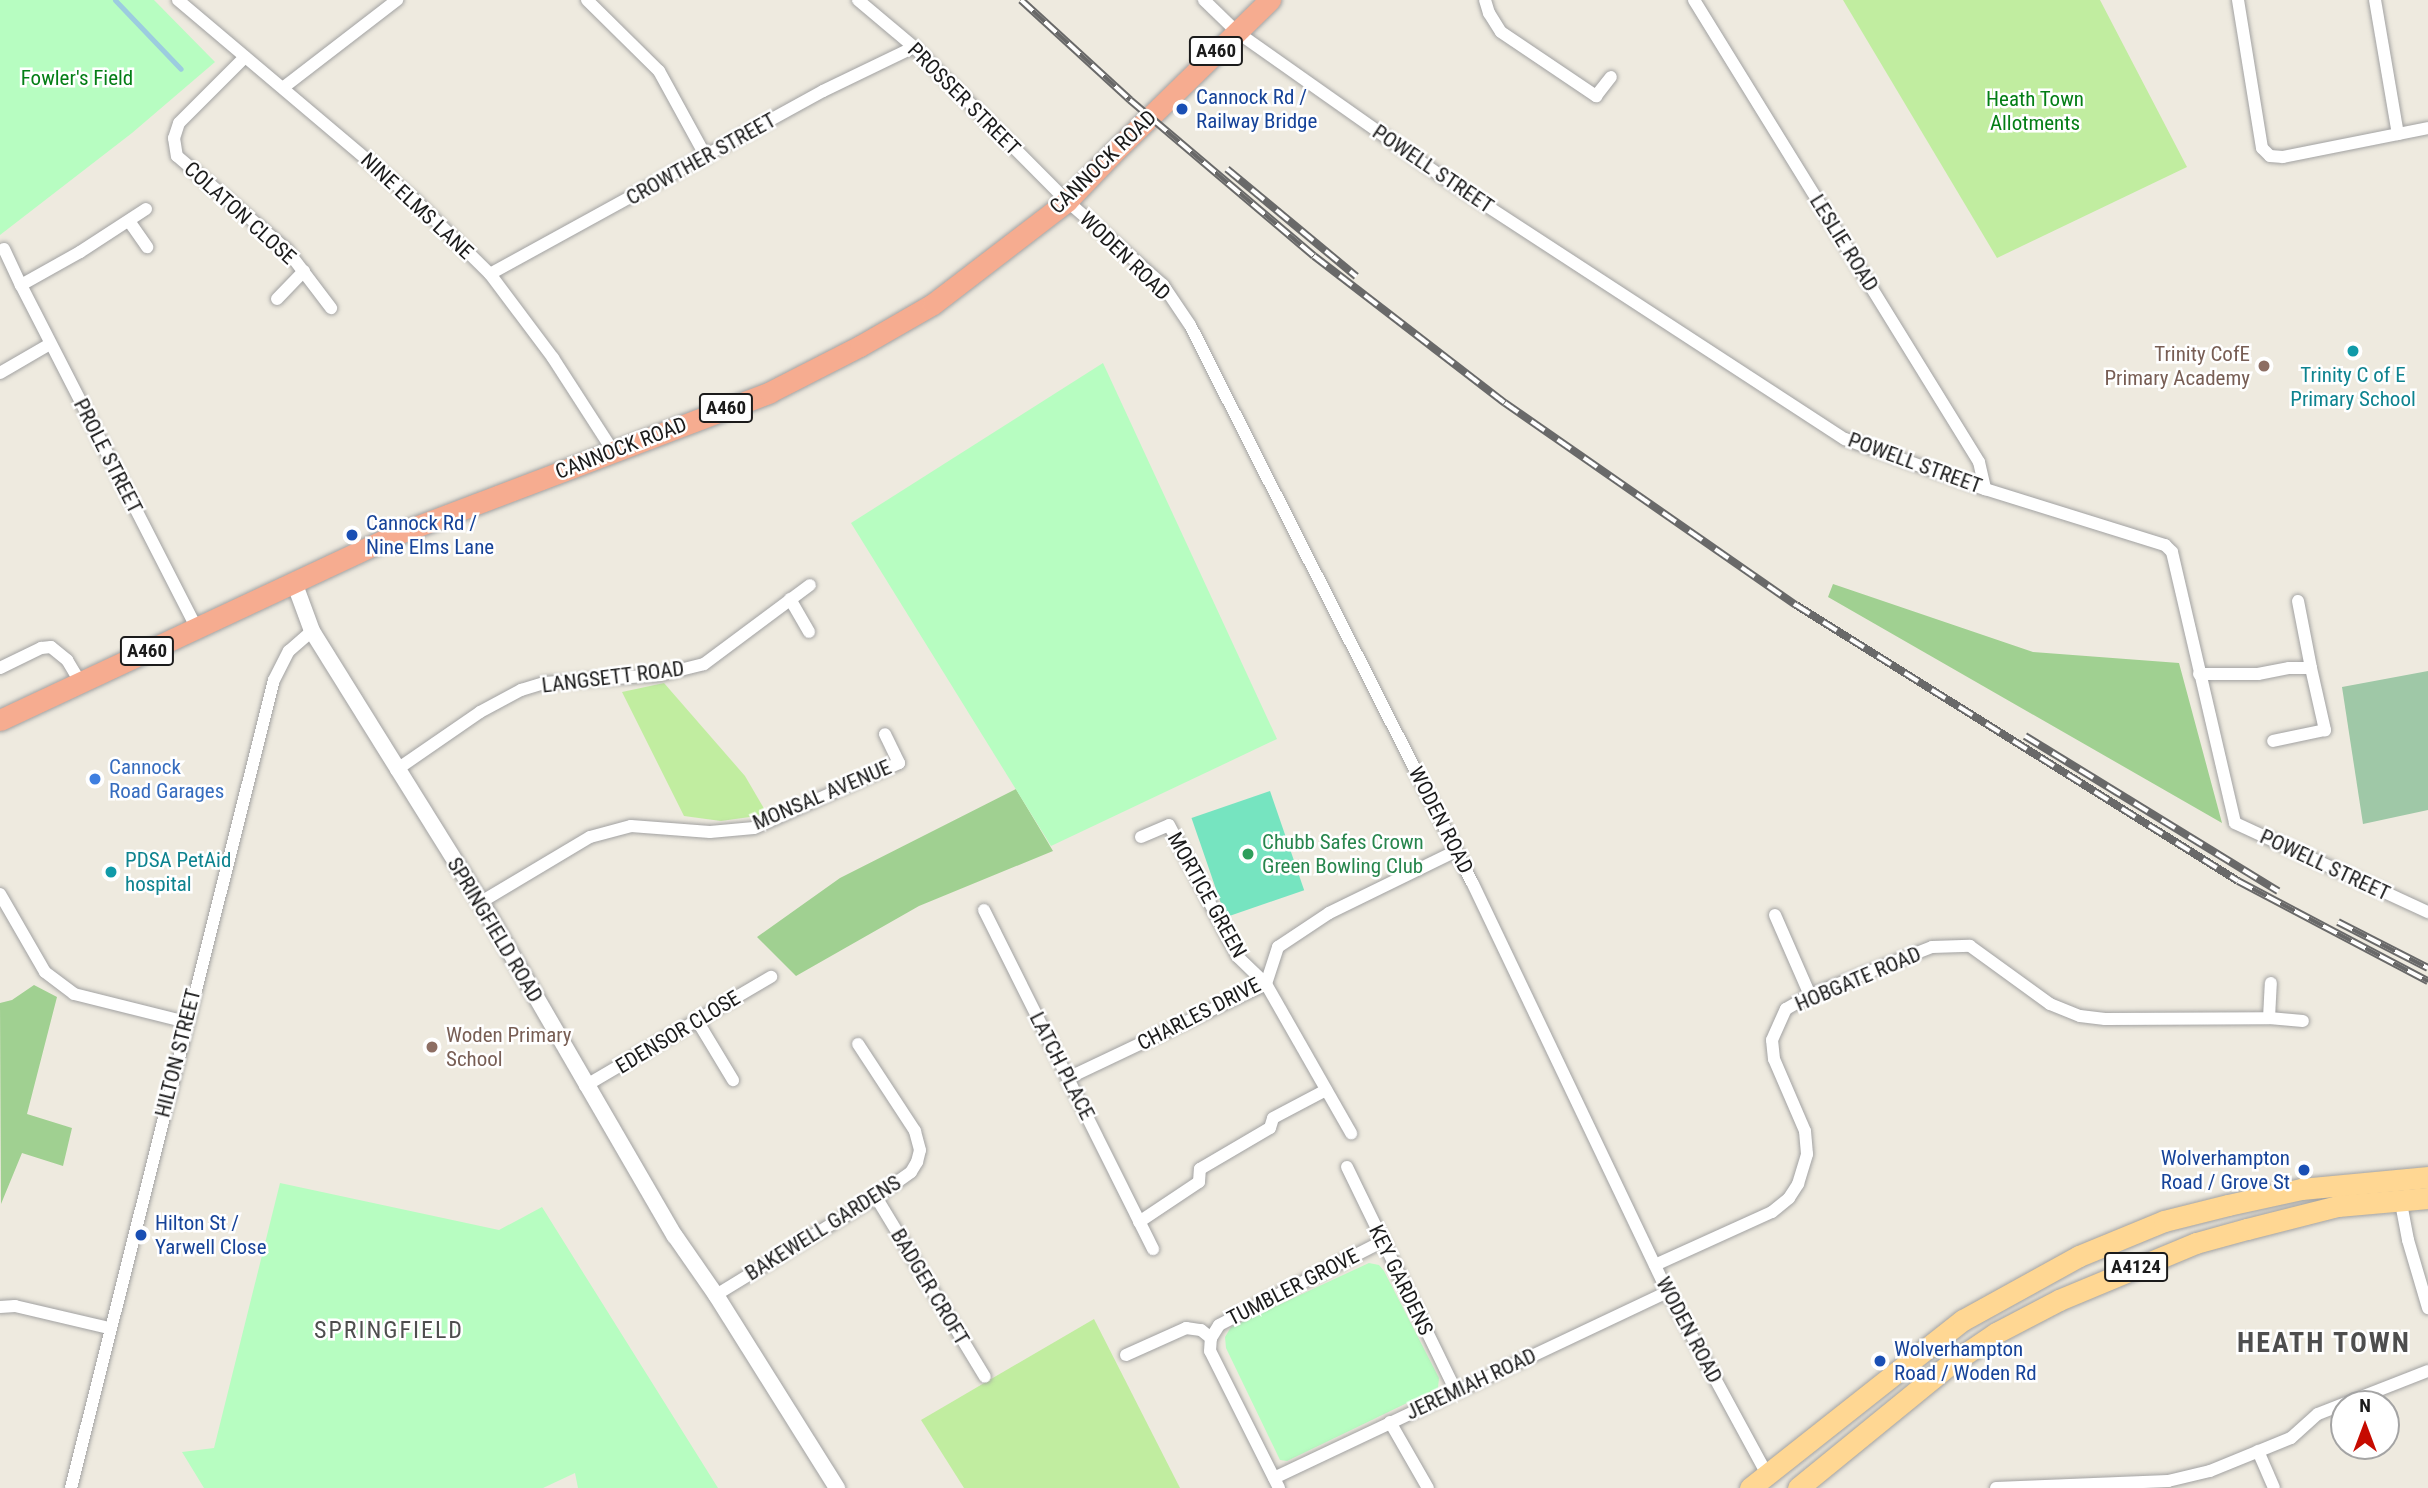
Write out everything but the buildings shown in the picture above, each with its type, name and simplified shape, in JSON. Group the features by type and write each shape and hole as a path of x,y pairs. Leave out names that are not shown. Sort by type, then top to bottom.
{"highway":[{"name":"CANNOCK ROAD","path":"0,720 397,534 770,391 854,350 933,304 1067,201 1270,0"}],"main road":[{"name":"A4124","path":"1798,1488 1949,1364 1996,1333 2059,1300 2196,1243 2338,1206 2428,1177"},
{"name":"A4124","path":"1763,1483 1963,1320 2079,1256 2164,1221 2301,1189 2398,1188 2428,1198"}],"street":[{"name":"NINE ELMS LANE","path":"178,0 416,201 491,274 553,358 613,452"},
{"path":"284,87 397,0"},
{"path":"587,0 659,71 706,157"},
{"name":"PROSSER STREET","path":"858,0 914,47 1067,201"},
{"name":"POWELL STREET","path":"1204,0 1237,32 1441,176 1845,439 1985,489 2165,545 2172,552 2235,823 2428,912"},
{"path":"1485,0 1489,13 1502,32 1597,96 1611,77"},
{"name":"LESLIE ROAD","path":"1694,0 1979,462 1985,489"},
{"path":"2238,0 2262,148 2270,156 2283,157 2428,128"},
{"path":"2375,0 2398,134"},
{"name":"CROWTHER STREET","path":"491,274 823,90 914,47"},
{"name":"COLATON CLOSE","path":"245,57 179,123 174,138 177,156 287,250 331,309"},
{"name":"WODEN ROAD","path":"1067,201 1163,285 1190,325 1456,851 1763,1483"},
{"path":"21,285 129,222 146,209"},
{"path":"129,222 147,247"},
{"name":"PROLE STREET","path":"4,249 50,344 197,627"},
{"name":"COLATON CLOSE","path":"277,299 304,271"},
{"path":"0,373 50,344"},
{"name":"SPRINGFIELD ROAD","path":"294,582 312,631 396,770 481,902 585,1086 675,1236 716,1295 837,1488"},
{"name":"LANGSETT ROAD","path":"396,770 480,712 521,690 544,684 660,675 704,664 810,585"},
{"path":"790,599 809,632"},
{"path":"2273,741 2325,730 2298,601"},
{"name":"HILTON STREET","path":"69,1487 274,680 289,651 312,631"},
{"path":"0,668 41,648 51,648 67,660 79,682"},
{"path":"2199,674 2258,674 2289,668 2311,668"},
{"name":"MONSAL AVENUE","path":"481,902 590,837 621,828 631,826 710,832 754,828 899,763 885,734"},
{"name":"MORTICE GREEN","path":"1141,837 1169,825 1238,957 1266,984"},
{"name":"CHARLES DRIVE","path":"1068,1078 1266,984 1278,947 1329,913 1456,851"},
{"path":"0,894 45,972 74,994 186,1022"},
{"name":"LATCH PLACE","path":"984,910 1153,1249"},
{"path":"1775,915 1810,995"},
{"name":"HOBGATE ROAD","path":"1655,1265 1772,1212 1789,1198 1798,1184 1807,1154 1805,1131 1774,1059 1772,1040 1786,1010 1810,995 1932,947 1970,946 2050,1004 2080,1016 2105,1019 2269,1018 2304,1021"},
{"name":"EDENSOR CLOSE","path":"585,1086 771,977"},
{"path":"2269,1018 2272,983"},
{"path":"1266,984 1351,1133"},
{"path":"698,1022 733,1080"},
{"name":"BAKEWELL GARDENS","path":"716,1295 876,1197 911,1172 920,1150 915,1131 858,1044"},
{"path":"1139,1222 1199,1182 1200,1169 1270,1128 1273,1118 1326,1090"},
{"name":"KEY GARDENS","path":"1347,1167 1381,1242 1456,1391"},
{"path":"2398,1188 2408,1240 2428,1308"},
{"name":"BADGER CROFT","path":"876,1197 985,1377"},
{"name":"TUMBLER GROVE","path":"1276,1483 1210,1351 1211,1338 1219,1325 1381,1242"},
{"name":"JEREMIAH ROAD","path":"1276,1483 1390,1422 1668,1292"},
{"path":"0,1307 15,1306 109,1328"},
{"name":"TUMBLER GROVE","path":"1126,1355 1185,1328 1201,1330 1211,1338"},
{"path":"1996,1488 2168,1481 2210,1471 2291,1438 2318,1414 2428,1371"},
{"path":"1390,1422 1428,1488"},
{"path":"2258,1451 2274,1488"}],"green space":[{"name":"Fowler's Field","path":"0,0 154,0 215,62 132,133 0,235"},
{"name":"Heath Town Allotments","path":"1843,0 2100,0 2187,167 1997,258"},
{"path":"1103,363 1277,739 1051,846 851,523"},
{"path":"1833,584 2033,652 2179,663 2222,823 1828,597"},
{"path":"2428,671 2428,810 2363,824 2342,687"},
{"path":"664,683 745,776 766,812 764,815 721,821 684,816 622,692"},
{"path":"1016,789 1053,851 919,906 796,976 757,937 840,878"},
{"name":"Chubb Safes Crown Green Bowling Club","path":"1270,791 1304,890 1226,917 1192,818"},
{"path":"34,985 57,997 27,1114 72,1128 63,1166 22,1153 1,1204 0,1003 12,1000"},
{"path":"280,1183 499,1230 542,1207 718,1488 578,1488 575,1473 543,1488 204,1488 182,1452 214,1448"},
{"path":"1369,1263 1379,1265 1384,1271 1439,1378 1438,1388 1287,1461 1280,1460 1226,1348 1225,1337 1231,1327"},
{"path":"1094,1319 1180,1488 964,1488 921,1420"}],"waterway":[{"path":"115,0 181,69"}],"railway":[{"path":"1021,0 1130,100 1314,256 1505,403 1796,605 2238,881 2428,981"},
{"path":"1227,169 1356,276"},
{"path":"2025,736 2278,891"},
{"path":"2338,922 2428,968"}],"place":[{"name":"Cannock Rd / Railway Bridge","path":"1182,109"},
{"name":"Trinity C of E Primary School","path":"2353,351"},
{"name":"Trinity CofE Primary Academy","path":"2264,366"},
{"name":"Cannock Rd / Nine Elms Lane","path":"352,535"},
{"name":"Cannock Road Garages","path":"95,779"},
{"name":"Chubb Safes Crown Green Bowling Club","path":"1248,854"},
{"name":"PDSA PetAid hospital","path":"111,872"},
{"name":"Woden Primary School","path":"432,1047"},
{"name":"Wolverhampton Road / Grove St","path":"2304,1170"},
{"name":"Hilton St / Yarwell Close","path":"141,1235"},
{"name":"Wolverhampton Road / Woden Rd","path":"1880,1361"}],"district":[{"name":"SPRINGFIELD","path":"389,1331"},
{"name":"HEATH TOWN","path":"2324,1343"}]}
